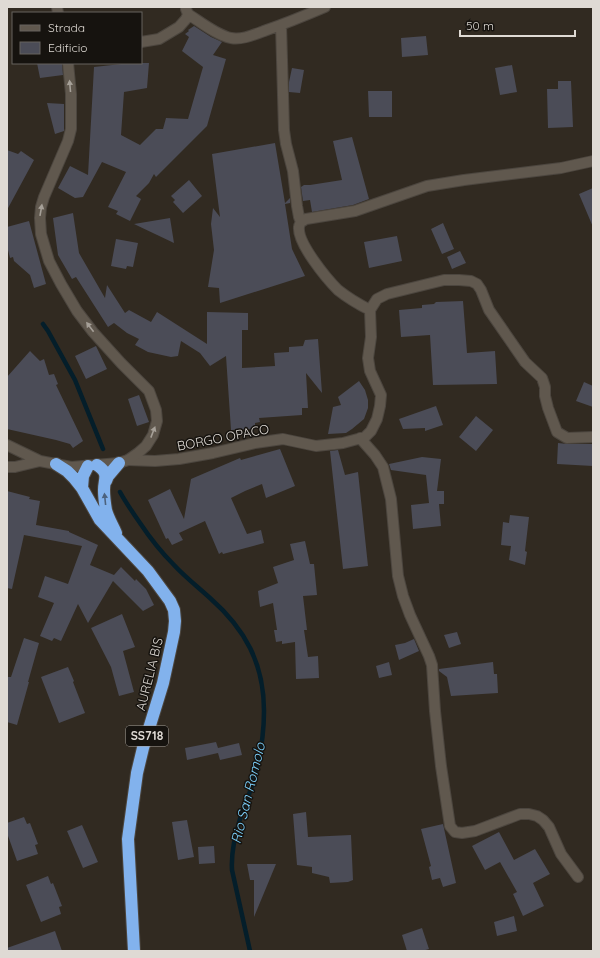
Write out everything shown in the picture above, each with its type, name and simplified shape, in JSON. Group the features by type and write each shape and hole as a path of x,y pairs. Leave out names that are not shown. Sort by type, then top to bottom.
{"highway":[{"path":"106,481 108,476 124,462"},
{"name":"SS718","path":"56,464 67,471 74,478 82,488 100,520 119,542"},
{"path":"82,488 83,476 92,465 101,468 106,476 106,481"},
{"name":"SS718","path":"106,481 104,489 106,510 119,542"},
{"name":"AURELIA BIS","path":"119,542 148,571 170,601 174,610 175,621 163,683 137,773 128,839 134,951"}],"street":[{"path":"186,10 221,35 230,38 240,38 281,25 324,7"},
{"path":"142,42 159,38 179,27 186,19 186,10"},
{"path":"281,25 285,137 293,171 297,206 301,222 299,227 300,236 307,250 324,275 339,290 355,302 370,310 377,299 387,294 444,280 471,281 477,284 489,310 526,362 542,378 546,387 548,408 557,432 567,438 593,437"},
{"path":"68,64 71,94 71,129 68,141 41,207 41,234 49,261 77,311 98,338 149,391 156,410 157,421 153,435 146,446 124,462"},
{"path":"301,222 306,219 355,211 428,186 561,168 593,161"},
{"name":"BORGO OPACO","path":"40,461 71,467 124,462 156,461 179,459 255,443 283,439 316,446 343,443 365,437 371,431 377,419 381,395 370,371 368,358 371,337 370,310"},
{"path":"360,438 383,467 391,499 398,576 410,615 432,665 441,766 450,826 455,832 462,833 475,831 520,814 536,816 543,820 549,827 562,854 578,877"},
{"path":"7,444 40,461"},
{"path":"11,467 20,457 20,451"},
{"path":"11,467 40,461"}],"building":[{"path":"194,26 222,42 213,55 226,59 207,126 156,177 154,174 149,183 136,196 141,199 130,221 116,214 118,211 108,207 126,172 102,162 83,197 75,198 58,188 70,166 88,175 94,67 149,63 147,88 124,92 121,135 140,145 156,129 163,129 166,118 188,119 203,67 182,51 189,37 185,34 189,31 188,30"},
{"path":"426,36 428,55 402,57 401,38"},
{"path":"37,64 62,64 63,75 40,78"},
{"path":"512,65 517,92 500,95 495,68"},
{"path":"292,68 304,70 300,93 289,92 289,82"},
{"path":"558,81 571,81 573,127 548,128 547,89 558,89"},
{"path":"368,91 392,91 392,117 369,117"},
{"path":"47,103 64,104 64,131 55,134"},
{"path":"352,137 369,199 353,205 312,212 310,200 303,201 301,187 304,185 342,180 333,141"},
{"path":"275,143 285,203 290,198 290,203 285,204 292,249 305,276 220,303 219,288 208,287 214,250 211,224 213,208 220,217 212,154"},
{"path":"7,150 18,154 21,151 34,160 7,210"},
{"path":"189,180 202,196 183,213 173,202 175,200 171,196"},
{"path":"593,188 593,227 579,194"},
{"path":"73,213 79,253 105,298 107,285 125,313 129,310 151,322 157,312 207,344 207,312 248,313 248,330 242,330 242,368 275,366 274,353 289,352 289,347 303,346 305,340 318,339 322,393 306,373 308,408 302,408 302,415 259,418 260,422 255,423 255,429 231,430 226,356 210,366 200,353 181,341 178,356 171,357 148,352 135,345 139,339 127,333 114,323 108,327 76,277 72,279 58,255 53,218"},
{"path":"170,218 174,243 134,224"},
{"path":"29,221 46,284 34,288 30,275 14,261 13,257 10,258 7,246 7,227"},
{"path":"443,223 454,249 442,254 431,229"},
{"path":"397,236 402,261 369,268 364,242"},
{"path":"116,239 138,243 133,267 127,266 126,269 111,266"},
{"path":"460,251 466,263 452,269 447,257"},
{"path":"463,301 467,353 495,351 497,384 433,385 430,335 401,337 399,310 422,308 422,305 434,304 436,302"},
{"path":"96,346 107,369 86,379 75,356"},
{"path":"30,351 40,361 44,359 49,375 54,374 58,384 56,385 83,441 73,448 70,444 7,429 7,377"},
{"path":"359,381 365,390 368,400 368,408 364,419 346,433 328,434 333,407 341,405 338,397"},
{"path":"584,382 593,386 593,407 576,401"},
{"path":"139,395 149,422 137,426 128,399"},
{"path":"436,406 443,425 425,431 425,428 403,429 399,419"},
{"path":"476,416 493,430 476,451 459,437"},
{"path":"558,443 593,444 593,466 557,464"},
{"path":"280,449 295,486 266,498 262,484 231,498 247,534 261,530 264,543 223,554 222,552 219,554 205,521 179,533 183,540 172,545 168,538 166,539 148,500 170,489 184,519 191,479 240,458 241,460"},
{"path":"338,450 345,475 358,472 368,566 343,569 330,451"},
{"path":"422,457 441,459 437,491 444,491 444,504 439,504 441,526 413,529 411,505 429,503 426,475 391,470 389,464"},
{"path":"7,491 30,497 29,499 40,501 36,525 69,531 98,545 90,565 114,575 121,567 135,581 136,579 146,589 154,605 143,611 113,581 88,623 78,604 61,641 54,638 52,641 40,636 54,603 38,597 45,576 68,584 82,546 24,535 12,589 7,588"},
{"path":"510,515 529,517 525,565 509,560 511,546 501,545 503,522 509,523"},
{"path":"305,541 310,564 314,564 317,595 303,596 307,630 304,630 308,657 318,656 319,678 296,679 295,642 282,644 282,641 276,642 274,630 277,630 273,603 260,607 258,591 278,583 273,567 294,560 290,544"},
{"path":"122,614 135,647 123,651 134,692 119,696 111,667 91,628"},
{"path":"457,632 461,644 449,648 444,635"},
{"path":"24,638 39,643 17,725 7,722 7,677 11,677"},
{"path":"414,639 419,651 399,660 395,645"},
{"path":"389,662 392,675 379,678 376,666"},
{"path":"493,662 494,674 497,674 498,693 451,696 447,677 439,671 439,669"},
{"path":"68,667 85,713 59,723 41,677"},
{"path":"216,742 218,748 239,743 242,755 220,760 218,753 187,760 185,748"},
{"path":"306,812 308,837 351,835 353,880 348,882 330,883 329,877 312,873 312,867 297,865 293,814"},
{"path":"24,817 27,824 30,823 38,844 35,845 38,854 17,861 7,833 7,823"},
{"path":"187,820 194,857 178,860 172,822"},
{"path":"443,824 456,883 443,887 440,878 432,880 429,867 431,866 421,829"},
{"path":"82,825 98,862 83,868 67,831"},
{"path":"499,832 514,860 535,849 550,874 533,883 544,906 523,916 513,894 517,892 500,862 485,870 472,846"},
{"path":"214,846 215,863 199,864 198,847"},
{"path":"247,864 276,864 254,917 254,880 250,880"},
{"path":"48,876 51,884 53,883 62,906 59,907 61,914 41,922 26,885"},
{"path":"514,916 517,931 497,936 494,922"},
{"path":"422,928 429,949 422,951 407,951 402,935"},
{"path":"55,931 62,951 7,951 7,948"}],"waterway":[{"name":"Rio San Romolo","path":"43,324 75,380 103,449"},
{"name":"Rio San Romolo","path":"120,492 156,545 183,574 210,598 233,622 250,648 256,662 263,694 264,711 261,747 253,783 236,831 232,864 232,870 250,951"}]}
